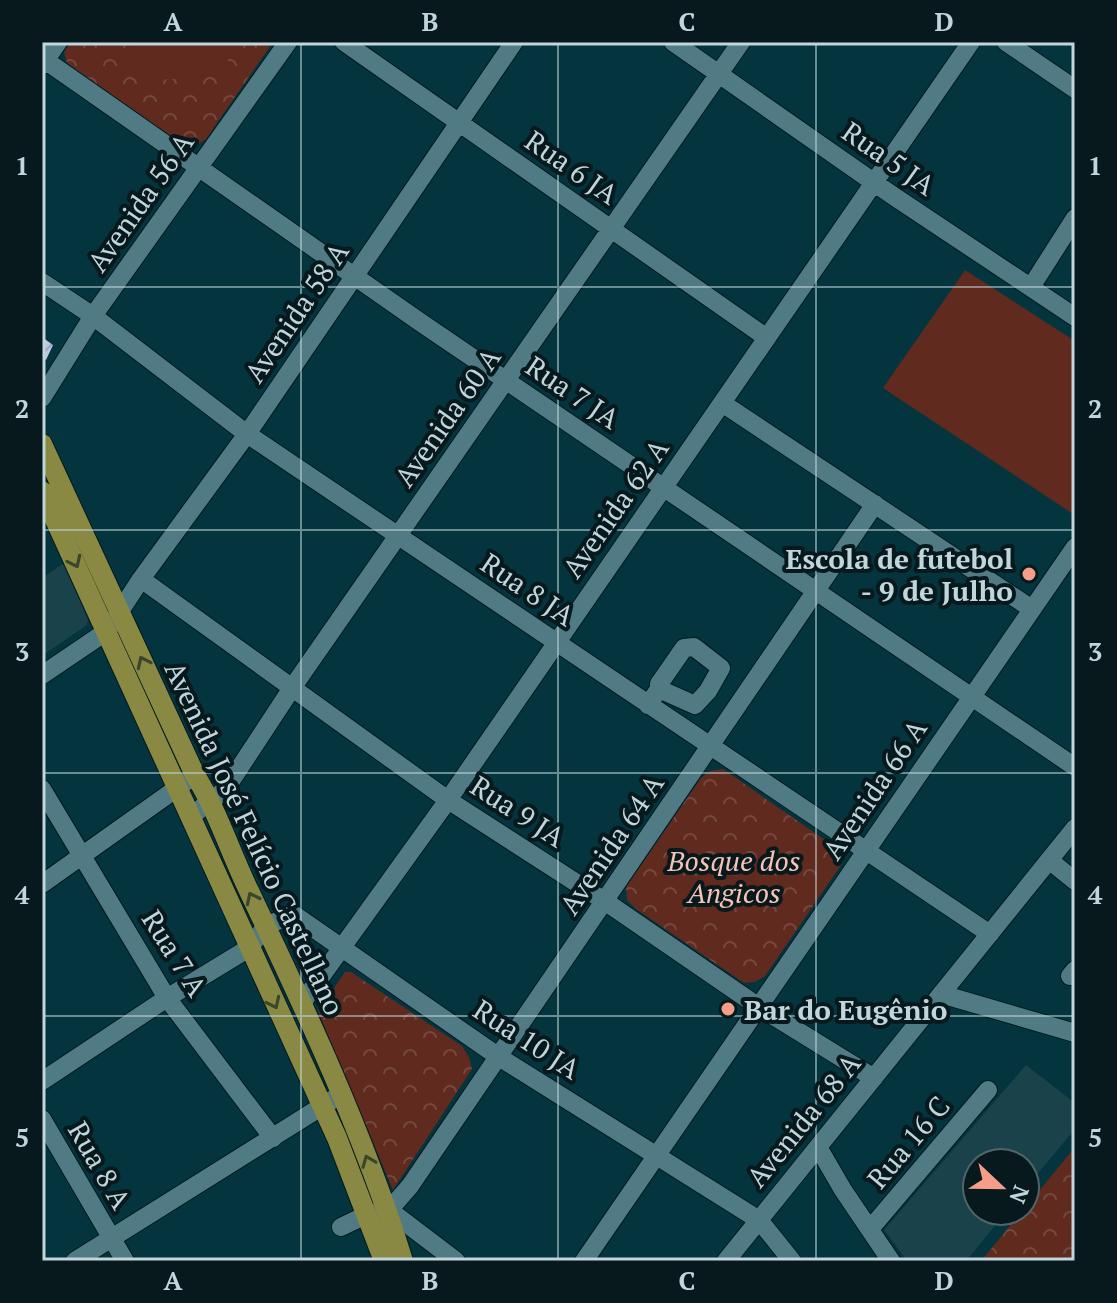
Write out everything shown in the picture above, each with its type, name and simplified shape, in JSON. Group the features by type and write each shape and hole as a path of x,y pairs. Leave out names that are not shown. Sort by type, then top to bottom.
{"main road":[{"name":"Avenida José Felício Castellano","path":"42,444 302,1003 388,1211 403,1261"},
{"name":"Avenida José Felício Castellano","path":"42,491 323,1107 384,1261"}],"street":[{"path":"43,61 58,42"},
{"name":"Avenida 56 A","path":"42,398 93,316 288,42"},
{"name":"Rua 6 JA","path":"344,42 767,338"},
{"name":"Avenida 58 A","path":"107,631 141,579 247,434 514,42"},
{"name":"Rua 5 JA","path":"673,42 1075,317"},
{"name":"Avenida 60 A","path":"191,816 225,790 292,688 741,42"},
{"name":"Avenida 62 A","path":"302,1003 448,800 971,42"},
{"path":"1006,42 1075,89"},
{"name":"Rua 7 JA","path":"43,61 815,593 1075,767"},
{"path":"1031,287 1075,218"},
{"name":"Rua 8 JA","path":"42,282 93,316 247,434 990,934"},
{"path":"722,403 1032,609"},
{"name":"Avenida 64 A","path":"388,1211 410,1186 606,902 875,504"},
{"name":"Avenida 66 A","path":"584,1261 1075,547"},
{"name":"Rua 9 JA","path":"141,579 448,800 606,902 759,1007 874,1078"},
{"path":"42,675 107,631"},
{"path":"648,705 659,689"},
{"path":"42,884 195,775"},
{"name":"Rua 7 A","path":"42,789 167,998 273,1138"},
{"name":"Avenida 68 A","path":"726,1261 1075,828"},
{"path":"1049,860 1075,881"},
{"name":"Rua 10 JA","path":"266,926 293,914 499,1057 759,1220 792,1261"},
{"path":"42,1081 249,948 266,926"},
{"path":"941,994 1075,1033"},
{"name":"Rua 16 C","path":"870,1229 988,1090"},
{"path":"75,1261 340,1095"},
{"name":"Rua 8 A","path":"42,1119 125,1261"},
{"path":"818,1147 891,1261"},
{"path":"341,1227 366,1215 388,1211 456,1261"}],"shaded area":[{"path":"64,563 88,620 87,625 42,656 42,578"},
{"path":"1026,1065 1075,1103 1075,1129 1041,1170 1041,1147 961,1147 961,1227 994,1227 966,1261 907,1261 884,1230"}],"green space":[{"path":"71,42 273,42 206,139 197,145 183,145 67,63 64,52"},
{"path":"134,42 226,42 229,74 137,82"},
{"path":"965,270 1075,341 1073,514 883,388"},
{"name":"Bosque dos Angicos","path":"723,769 838,849 841,865 765,976 755,982 744,983 627,900 626,887 701,778 710,771"},
{"path":"345,972 351,972 462,1046 472,1069 393,1190 318,1011"},
{"path":"1075,1147 1075,1261 981,1261 1009,1227 1041,1227 1041,1188"}],"building":[{"path":"42,337 53,345 46,360 42,357"}],"place":[{"name":"Escola de futebol - 9 de Julho","path":"1029,574"},
{"name":"Bar do Eugênio","path":"728,1009"}]}
